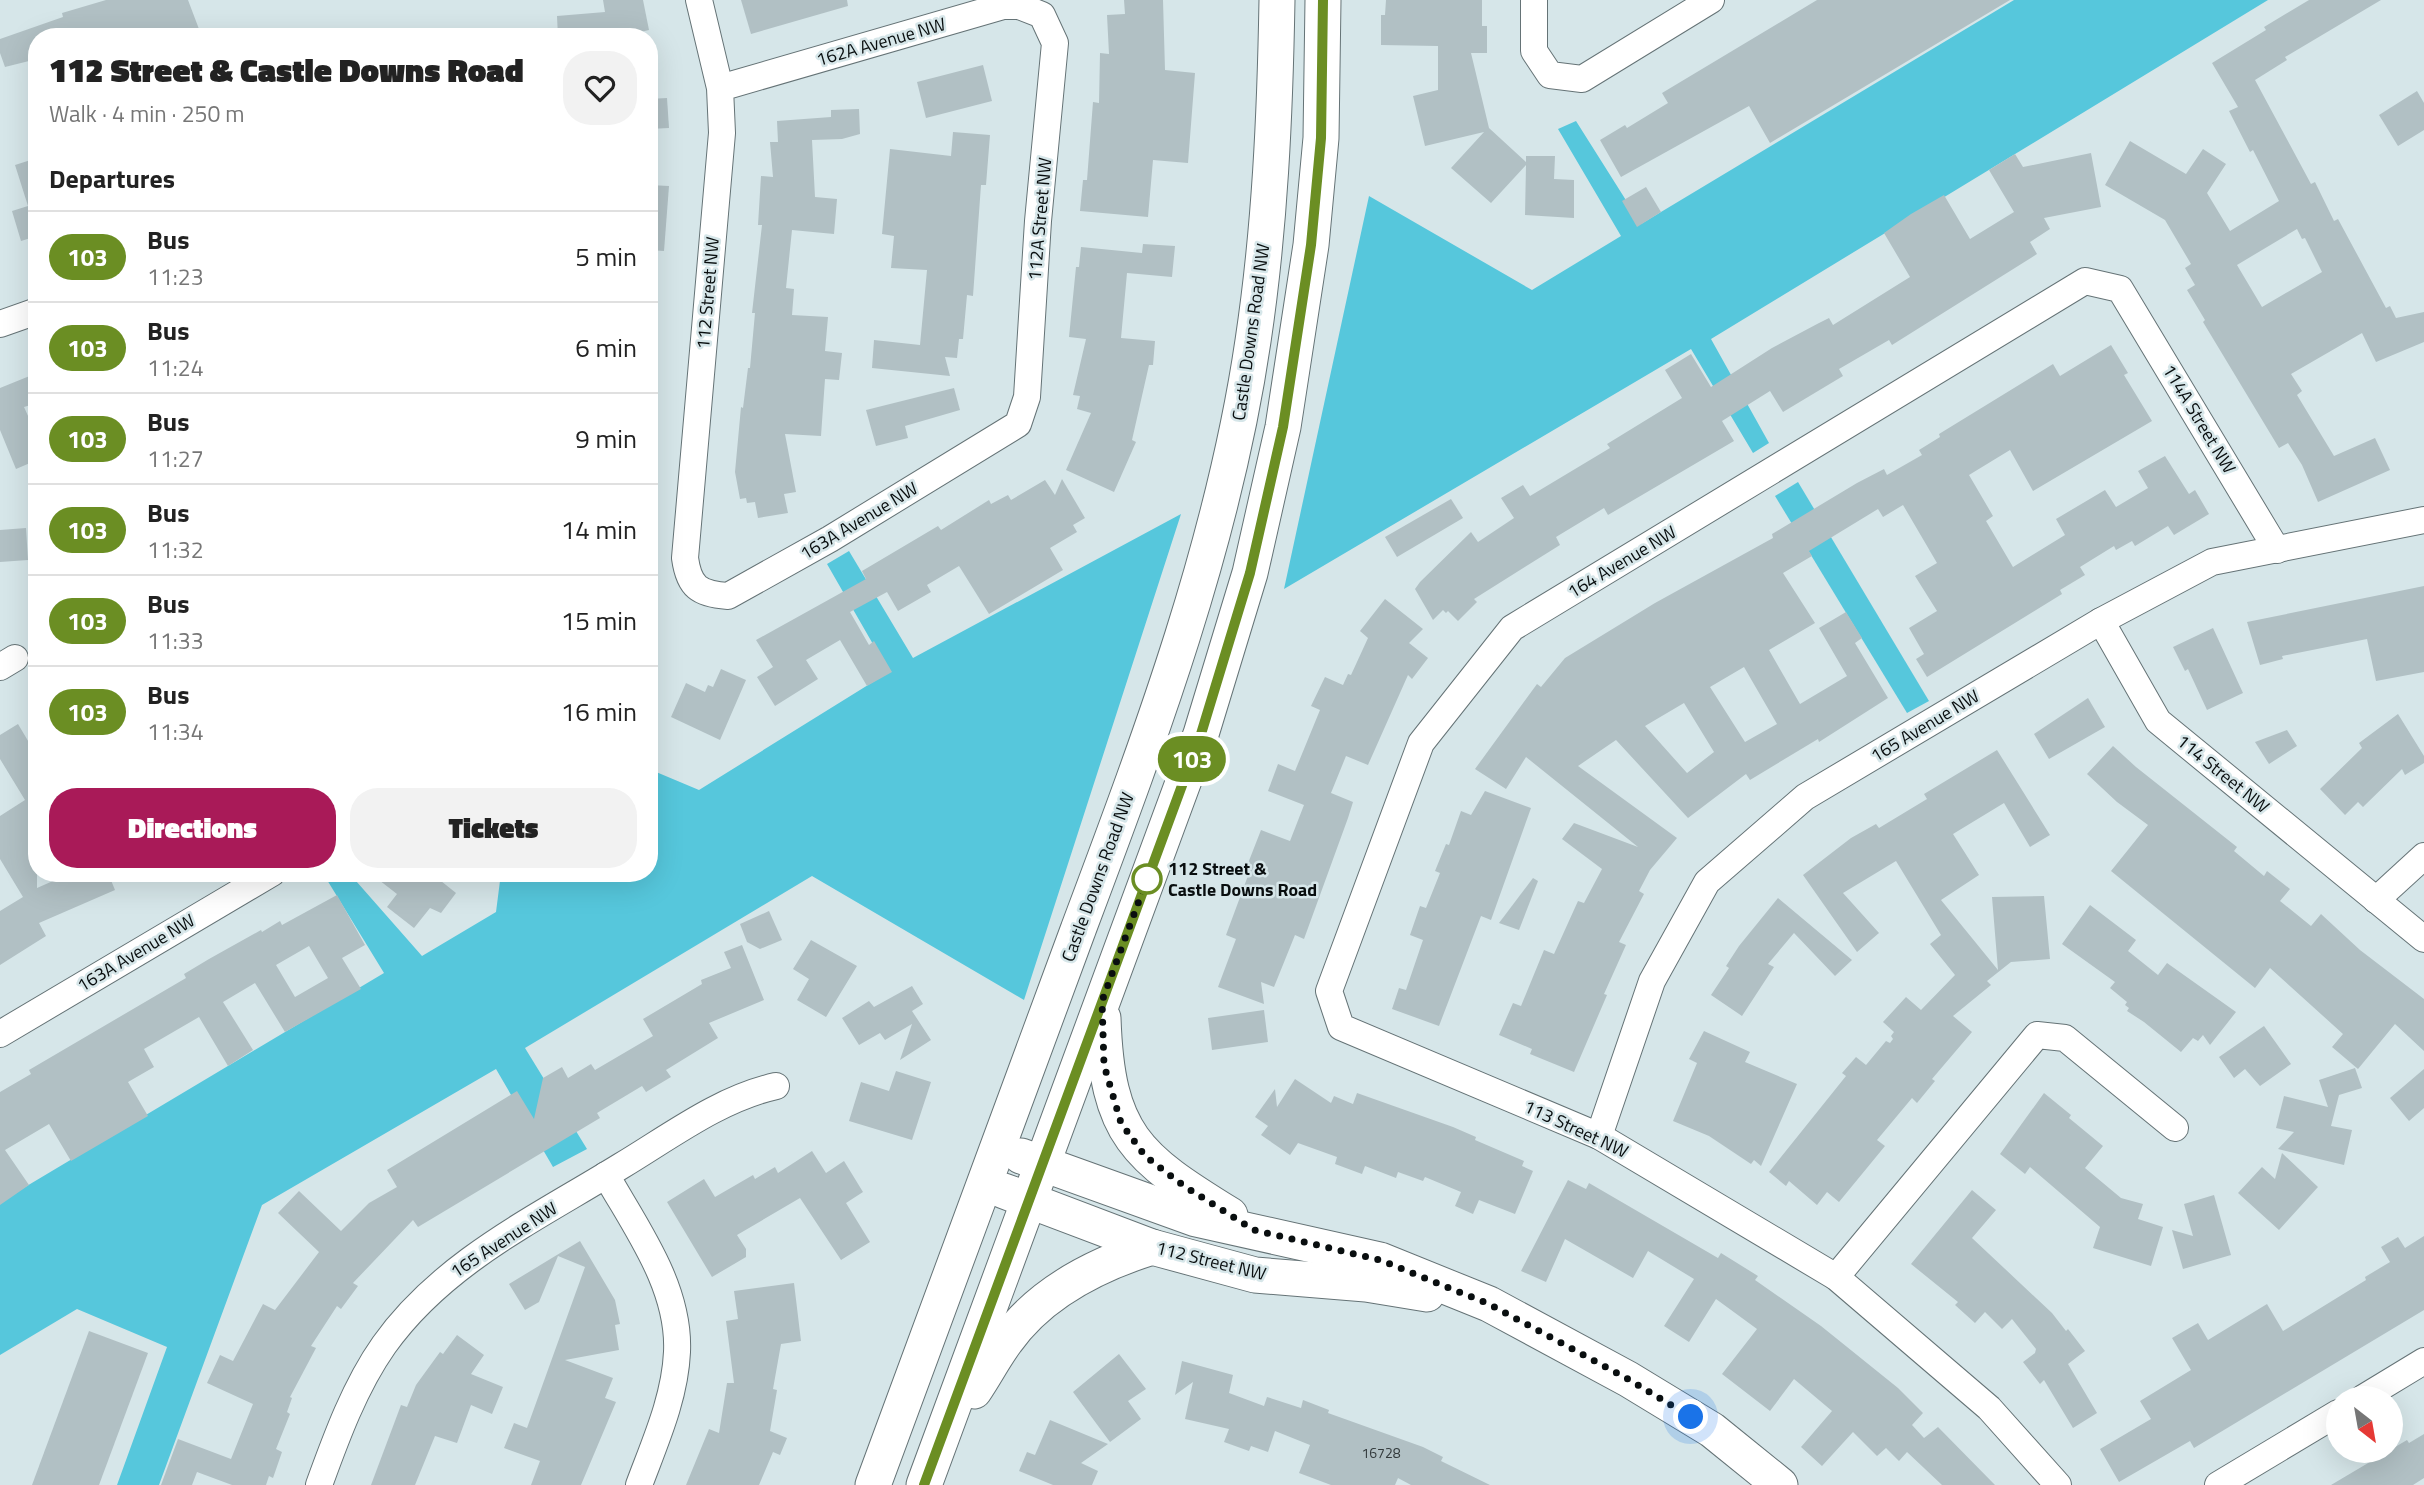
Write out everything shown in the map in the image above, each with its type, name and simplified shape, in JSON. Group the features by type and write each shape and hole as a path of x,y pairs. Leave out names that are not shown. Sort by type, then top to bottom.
{"main road":[{"name":"Castle Downs Road NW","path":"873,1485 1160,709 1203,573 1254,341 1275,138 1277,0"},
{"path":"924,1485 1205,720 1250,573 1283,427 1311,245 1321,138 1323,0"},
{"path":"1102,1001 1104,1065 1121,1123 1145,1156 1184,1186 1254,1230"},
{"name":"112 Street NW","path":"998,1147 1196,1219 1380,1260 1489,1304 1628,1379 1712,1430 1780,1485"},
{"name":"112 Street NW","path":"985,1184 1152,1247 1255,1275 1366,1284 1489,1304"},
{"path":"937,1450 1007,1339 1040,1306 1075,1280 1112,1260 1152,1247"}],"street":[{"name":"112 Street NW","path":"694,587 687,572 685,558 722,132 720,88 699,0"},
{"path":"1534,0 1534,51 1549,75 1582,79 1711,0"},
{"name":"162A Avenue NW","path":"720,88 1003,6 1019,6 1042,15"},
{"name":"112A Street NW","path":"1018,424 1027,397 1038,221 1055,43 1042,15"},
{"name":"164 Avenue NW","path":"1341,1027 1329,991 1421,743 1512,628 2085,281 2120,289"},
{"name":"114A Street NW","path":"2120,289 2277,550"},
{"path":"0,324 28,314"},
{"name":"163A Avenue NW","path":"694,587 709,595 728,596 740,591 1018,424"},
{"name":"165 Avenue NW","path":"1599,1136 1652,981 1707,882 1805,797 2101,621 2212,562 2424,520"},
{"name":"114 Street NW","path":"2101,621 2158,721 2424,939"},
{"path":"2376,900 2424,856"},
{"name":"163A Avenue NW","path":"0,1034 257,882"},
{"name":"113 Street NW","path":"1341,1027 1599,1136 1836,1277 1989,1408 2058,1485"},
{"path":"1836,1277 2037,1035 2065,1038 2175,1128"},
{"name":"165 Avenue NW","path":"319,1485 336,1440 384,1346 417,1305 452,1272 491,1245 730,1100 776,1086"},
{"path":"606,1175 655,1260 672,1312 677,1349 665,1415 639,1485"},
{"path":"2383,1386 2424,1362"},
{"path":"2218,1485 2326,1420"}],"shaded area":[{"path":"2014,0 2268,0 1711,339 1769,443 1753,453 1691,349 1284,589 1369,196 1532,290 1621,236 1558,129 1576,121 1641,224"},
{"path":"1798,482 1929,701 1907,713 1775,496"},
{"path":"1181,514 1024,1000 812,876 525,1048 587,1149 553,1167 496,1069 262,1205 159,1485 117,1485 167,1347 77,1309 0,1355 0,1202 384,973 328,882 357,882 422,956 496,912 500,882 658,882 658,773 699,790 889,672 827,564 849,551 913,658"}],"building":[{"path":"106,0 188,0 199,28 32,28 63,17 62,13"},
{"path":"603,0 643,0 649,28 558,28 557,16 605,12"},
{"path":"741,0 847,0 848,6 751,34"},
{"path":"1124,0 1163,0 1165,70 1195,73 1188,163 1153,160 1148,217 1080,211 1083,180 1087,180 1093,102 1099,103 1100,53 1109,54 1107,15 1125,14"},
{"path":"1386,0 1482,0 1482,26 1487,26 1487,53 1471,53 1489,128 1526,162 1526,156 1555,156 1554,179 1574,180 1574,218 1525,215 1526,165 1491,203 1451,168 1484,132 1425,146 1413,96 1438,90 1438,46 1381,45 1381,15 1385,15"},
{"path":"1817,0 2010,0 1770,143 1749,106 1621,177 1600,140 1625,125 1627,128 1668,103 1662,93"},
{"path":"2309,0 2381,0 2285,57 2287,60 2255,80 2311,184 2315,182 2334,221 2338,219 2386,308 2390,306 2396,318 2424,312 2424,342 2376,362 2362,333 2291,374 2302,391 2297,395 2334,456 2375,438 2390,470 2318,502 2302,465 2288,443 2279,448 2203,322 2205,320 2187,290 2195,285 2185,268 2191,264 2165,220 2105,185 2130,141 2186,174 2203,149 2226,164 2207,193 2230,231 2279,201 2229,111 2238,107 2212,63 2266,30 2264,27","holes":["2297,229 2302,239 2305,238 2322,272 2262,307 2237,265"]},
{"path":"28,29 28,61 5,67 0,53 0,39"},
{"path":"983,65 992,101 926,118 917,82"},
{"path":"2417,91 2424,103 2424,130 2398,146 2379,115"},
{"path":"658,98 667,98 669,128 658,129"},
{"path":"859,109 860,134 842,139 812,140 815,197 837,199 834,234 792,230 786,288 794,289 792,315 828,317 825,351 842,353 839,380 825,379 821,436 785,434 796,492 784,494 788,513 758,518 755,502 747,503 746,498 740,499 735,472 741,407 743,408 750,368 755,313 752,313 762,225 758,225 761,176 773,177 770,142 778,142 777,121 831,117 831,110"},
{"path":"953,132 990,135 986,185 981,185 973,296 967,295 963,339 959,339 957,358 945,357 950,376 872,368 874,340 920,345 927,270 891,268 894,236 882,234 890,149 951,156"},
{"path":"2091,153 2101,207 2044,218 2050,229 2030,242 2037,254 1892,345 1889,340 1839,369 1843,376 1783,412 1770,391 1722,421 1734,441 1608,515 1604,508 1556,537 1560,545 1474,599 1477,602 1458,621 1448,611 1446,613 1443,610 1433,620 1415,589 1420,582 1471,532 1478,542 1514,518 1501,498 1523,485 1530,496 1610,448 1607,444 1682,398 1665,370 1691,354 1711,387 1772,348 1819,323 1829,318 1833,325 1910,277 1884,233 1911,214 1944,195 1970,239 2014,212 1989,170 2015,154 2023,167"},
{"path":"28,161 28,206 15,165"},
{"path":"658,185 669,186 664,251 658,251"},
{"path":"1646,187 1661,212 1637,227 1622,201"},
{"path":"28,206 28,239 21,241 12,211"},
{"path":"1143,244 1175,246 1172,277 1127,273 1121,338 1155,341 1153,365 1149,365 1132,440 1136,442 1114,492 1066,470 1091,413 1077,409 1080,396 1073,395 1086,339 1069,337 1076,267 1079,267 1081,247 1142,253"},
{"path":"2111,345 2128,373 2124,375 2152,421 2033,491 2010,450 1969,475 1993,516 1986,521 2013,567 2065,535 2056,519 2105,490 2116,507 2148,488 2138,471 2165,456 2189,494 2195,490 2209,514 2174,535 2168,526 2135,546 2132,541 2116,550 2114,546 2080,567 2085,575 2060,590 2062,594 1927,677 1916,659 1924,654 1909,628 1937,611 1915,576 1937,563 1903,505 1883,517 1878,509 1809,551 1812,556 1783,573 1815,623 1769,650 1800,704 1847,676 1819,628 1846,612 1862,638 1855,643 1888,698 1819,742 1818,739 1750,780 1746,774 1688,818 1616,740 1578,766 1677,838 1650,870 1639,891 1644,894 1619,942 1626,945 1574,1072 1530,1054 1532,1049 1499,1035 1513,1003 1521,1006 1544,950 1554,954 1578,901 1584,903 1602,869 1562,839 1574,823 1638,847 1526,757 1506,789 1475,769 1537,684 1541,687 1565,658 1655,603 1773,538 1772,534 1857,483 1884,469 1887,475 1922,455 1919,450 1940,437 1939,434 2053,364 2060,376","holes":["1744,667 1777,724 1745,742 1710,687","1684,703 1714,752 1687,773 1645,726"]},
{"path":"28,377 28,406 24,407 28,416 28,464 16,469 0,430 0,388"},
{"path":"954,388 960,410 905,426 908,438 876,446 866,410"},
{"path":"1062,479 1085,518 1073,525 1077,532 1050,548 1063,570 989,614 959,566 927,585 931,592 898,611 887,592 850,612 869,645 874,641 892,672 867,686 840,640 806,660 818,679 775,706 757,677 773,667 756,640 866,579 862,571 938,526 941,530 989,500 991,504 1008,495 1011,500 1045,480 1055,495"},
{"path":"1451,499 1463,518 1397,557 1385,537"},
{"path":"26,528 28,560 0,562 0,530"},
{"path":"2424,586 2424,672 2376,681 2367,639 2282,656 2283,659 2260,665 2247,622"},
{"path":"1385,599 1423,629 1409,643 1428,658 1412,679 1408,675 1368,765 1346,756 1331,793 1353,802 1348,818 1304,939 1295,935 1274,987 1261,982 1264,1004 1218,987 1236,939 1226,935 1249,873 1245,871 1261,830 1290,841 1304,805 1268,791 1278,764 1295,771 1320,710 1311,706 1325,677 1343,685 1348,674 1351,675 1368,638 1360,631"},
{"path":"2213,628 2243,693 2207,710 2188,669 2185,671 2173,647"},
{"path":"721,669 746,680 720,740 671,717 686,683 705,692 708,685 713,687"},
{"path":"2088,698 2105,727 2049,759 2034,734"},
{"path":"2398,714 2424,756 2424,763 2405,775 2402,769 2363,807 2358,802 2345,815 2320,789 2362,748 2359,743"},
{"path":"18,724 28,741 28,882 37,882 37,888 51,882 112,882 115,890 39,923 46,936 0,965 0,911 23,897 0,859 0,816 25,800 0,759 0,735"},
{"path":"2287,730 2297,746 2269,764 2255,742"},
{"path":"2113,746 2237,847 2234,851 2264,876 2267,871 2290,889 2280,901 2311,926 2321,914 2360,950 2424,999 2424,1051 2395,1024 2358,1069 2332,1047 2343,1034 2270,968 2255,988 2111,871 2148,825 2117,802 2087,774"},
{"path":"1997,750 2050,835 2030,847 2004,803 1953,834 1979,875 1941,900 1998,970 1992,897 2044,896 2050,959 2011,962 1987,981 1991,985 1953,1016 1972,1032 1932,1079 1935,1081 1917,1103 1912,1098 1877,1140 1885,1146 1839,1202 1827,1192 1817,1205 1789,1181 1786,1186 1769,1172 1846,1076 1842,1073 1856,1057 1866,1065 1886,1041 1890,1043 1894,1032 1883,1022 1906,997 1921,1010 1955,975 1930,944 1941,935 1896,861 1843,893 1879,933 1857,952 1803,875 1851,838 1876,824 1879,828 1927,799 1924,794"},
{"path":"1485,791 1531,808 1491,920 1481,916 1439,1026 1392,1009 1399,988 1406,990 1423,940 1410,935 1420,906 1426,908 1440,873 1435,871 1446,844 1449,845 1461,811 1471,815"},
{"path":"1533,878 1538,881 1519,930 1499,923"},
{"path":"382,882 442,882 456,893 441,913 430,908 414,928 387,907 397,894"},
{"path":"337,895 365,945 342,958 361,989 285,1032 255,983 223,1002 253,1050 228,1066 199,1017 144,1049 154,1067 128,1082 148,1116 71,1161 49,1124 5,1150 29,1185 0,1205 0,1092 31,1074 29,1070 186,978 184,974 209,959 280,921 282,925","holes":["309,946 328,978 295,997 276,965"]},
{"path":"1778,898 1852,960 1835,976 1794,933 1768,964 1774,967 1742,1016 1711,995 1729,968 1726,966 1739,946"},
{"path":"2090,905 2136,940 2128,951 2158,975 2167,963 2236,1012 2210,1045 2203,1035 2198,1041 2193,1038 2181,1052 2127,1011 2127,1002 2110,988 2115,982 2062,944"},
{"path":"769,911 782,940 760,949 747,942 740,924"},
{"path":"811,940 857,966 826,1017 797,1000 809,979 793,969"},
{"path":"742,945 764,1000 709,1023 718,1038 666,1070 671,1077 646,1092 642,1086 597,1113 600,1118 418,1227 413,1220 353,1283 358,1286 341,1309 337,1306 311,1346 316,1348 290,1397 292,1398 287,1412 290,1414 276,1449 282,1452 273,1478 269,1476 266,1485 232,1485 197,1472 192,1485 161,1485 178,1439 231,1459 253,1404 207,1383 220,1355 233,1361 263,1304 275,1310 319,1252 278,1213 299,1191 341,1231 369,1203 397,1187 387,1170 517,1091 534,1119 543,1078 562,1067 568,1078 591,1064 595,1070 653,1036 643,1019 702,984 701,980 731,968 724,952"},
{"path":"912,986 923,1004 912,1011 931,1040 900,1060 912,1024 885,1040 880,1033 859,1045 842,1018 869,1001 874,1007"},
{"path":"1264,1010 1268,1042 1212,1050 1208,1018"},
{"path":"2264,1026 2291,1064 2260,1086 2245,1069 2234,1078 2219,1057"},
{"path":"1704,1031 1750,1052 1745,1062 1797,1084 1761,1166 1754,1160 1751,1164 1709,1136 1673,1121 1697,1063 1689,1059"},
{"path":"2355,1068 2362,1088 2339,1095 2331,1126 2352,1130 2344,1165 2278,1149 2294,1132 2276,1128 2284,1096 2328,1107 2319,1080"},
{"path":"2424,1069 2424,1108 2409,1121 2390,1098"},
{"path":"896,1071 931,1082 912,1140 849,1121 861,1082 889,1091"},
{"path":"1295,1079 1331,1103 1334,1096 1353,1104 1357,1093 1453,1127 1476,1137 1475,1140 1524,1161 1522,1166 1533,1171 1515,1214 1479,1200 1473,1214 1455,1206 1461,1192 1425,1177 1423,1181 1398,1172 1396,1178 1365,1166 1362,1174 1335,1164 1337,1157 1298,1143 1290,1155 1261,1135 1268,1126 1255,1117 1275,1089 1277,1107"},
{"path":"2044,1093 2103,1146 2085,1168 2121,1198 2143,1204 2138,1219 2163,1227 2151,1266 2093,1248 2100,1227 2030,1167 2025,1174 2000,1154"},
{"path":"812,1151 826,1173 844,1161 863,1192 846,1203 870,1242 841,1260 800,1198 737,1235 746,1249 746,1257 712,1277 667,1202 704,1179 715,1197 753,1175 755,1179 775,1167 778,1173"},
{"path":"2282,1153 2318,1187 2279,1230 2238,1193 2262,1167 2275,1179"},
{"path":"1568,1180 1586,1189 1589,1183 1718,1258 1721,1253 1758,1276 1755,1280 1821,1326 1898,1388 1923,1413 1912,1425 1924,1438 1938,1427 1995,1485 1942,1485 1907,1452 1899,1461 1886,1448 1877,1456 1853,1432 1822,1466 1801,1447 1832,1411 1794,1379 1770,1411 1722,1374 1757,1329 1716,1299 1689,1342 1664,1326 1694,1279 1648,1251 1633,1278 1565,1239 1546,1282 1521,1271"},
{"path":"1972,1190 1996,1210 1972,1238 2052,1313 2066,1331 2068,1329 2085,1351 2068,1364 2097,1413 2073,1428 2044,1380 2040,1384 2023,1362 2035,1353 2036,1349 2012,1319 2002,1329 1985,1312 1975,1323 1955,1305 1958,1302 1911,1264"},
{"path":"2214,1195 2231,1255 2183,1269 2172,1230 2193,1236 2184,1204"},
{"path":"2424,1236 2424,1310 2194,1448 2190,1441 2119,1482 2100,1449 2151,1419 2140,1401 2191,1370 2172,1338 2198,1323 2208,1340 2267,1304 2283,1331 2366,1280 2365,1277 2390,1262 2381,1247 2398,1237 2405,1248"},
{"path":"580,1241 615,1300 620,1324 615,1325 619,1350 565,1360 613,1378 605,1398 616,1402 581,1485 531,1485 540,1461 504,1448 514,1423 527,1428 585,1267 558,1256 539,1302 525,1310 509,1284"},
{"path":"794,1283 801,1341 781,1344 773,1389 777,1390 770,1431 787,1438 780,1455 773,1452 759,1485 686,1485 709,1429 719,1433 727,1383 734,1383 726,1321 738,1319 734,1291"},
{"path":"89,1331 148,1353 99,1485 32,1485"},
{"path":"457,1335 484,1355 471,1374 503,1387 492,1414 471,1405 457,1443 435,1436 415,1485 371,1485 401,1405 407,1407 416,1385 440,1352 443,1354"},
{"path":"1119,1354 1146,1389 1128,1401 1141,1419 1110,1442 1073,1392"},
{"path":"1182,1361 1233,1375 1229,1393 1264,1406 1267,1397 1301,1408 1303,1400 1329,1410 1328,1413 1423,1447 1443,1457 1441,1461 1490,1485 1411,1485 1398,1478 1395,1485 1331,1485 1299,1473 1310,1445 1275,1431 1268,1452 1251,1446 1249,1451 1224,1442 1229,1429 1185,1419 1193,1382 1175,1395"},
{"path":"1050,1420 1108,1444 1081,1463 1098,1471 1092,1485 1053,1485 1019,1471 1027,1452 1035,1455"},
{"path":"2424,1434 2424,1478 2413,1485 2331,1485 2368,1463 2403,1463 2403,1442 2407,1440 2409,1443"}],"bus line":[{"name":"103","path":"924,1485 1027,1199 1201,734 1250,573 1283,427 1311,245 1321,138 1323,0"}],"place":[{"name":"112 Street & Castle Downs Road","path":"1147,879"}],"route":[{"path":"1147,879 1102,1001 1104,1065 1121,1123 1145,1156 1184,1186 1254,1230 1380,1260 1489,1304 1628,1379 1691,1417"}]}
